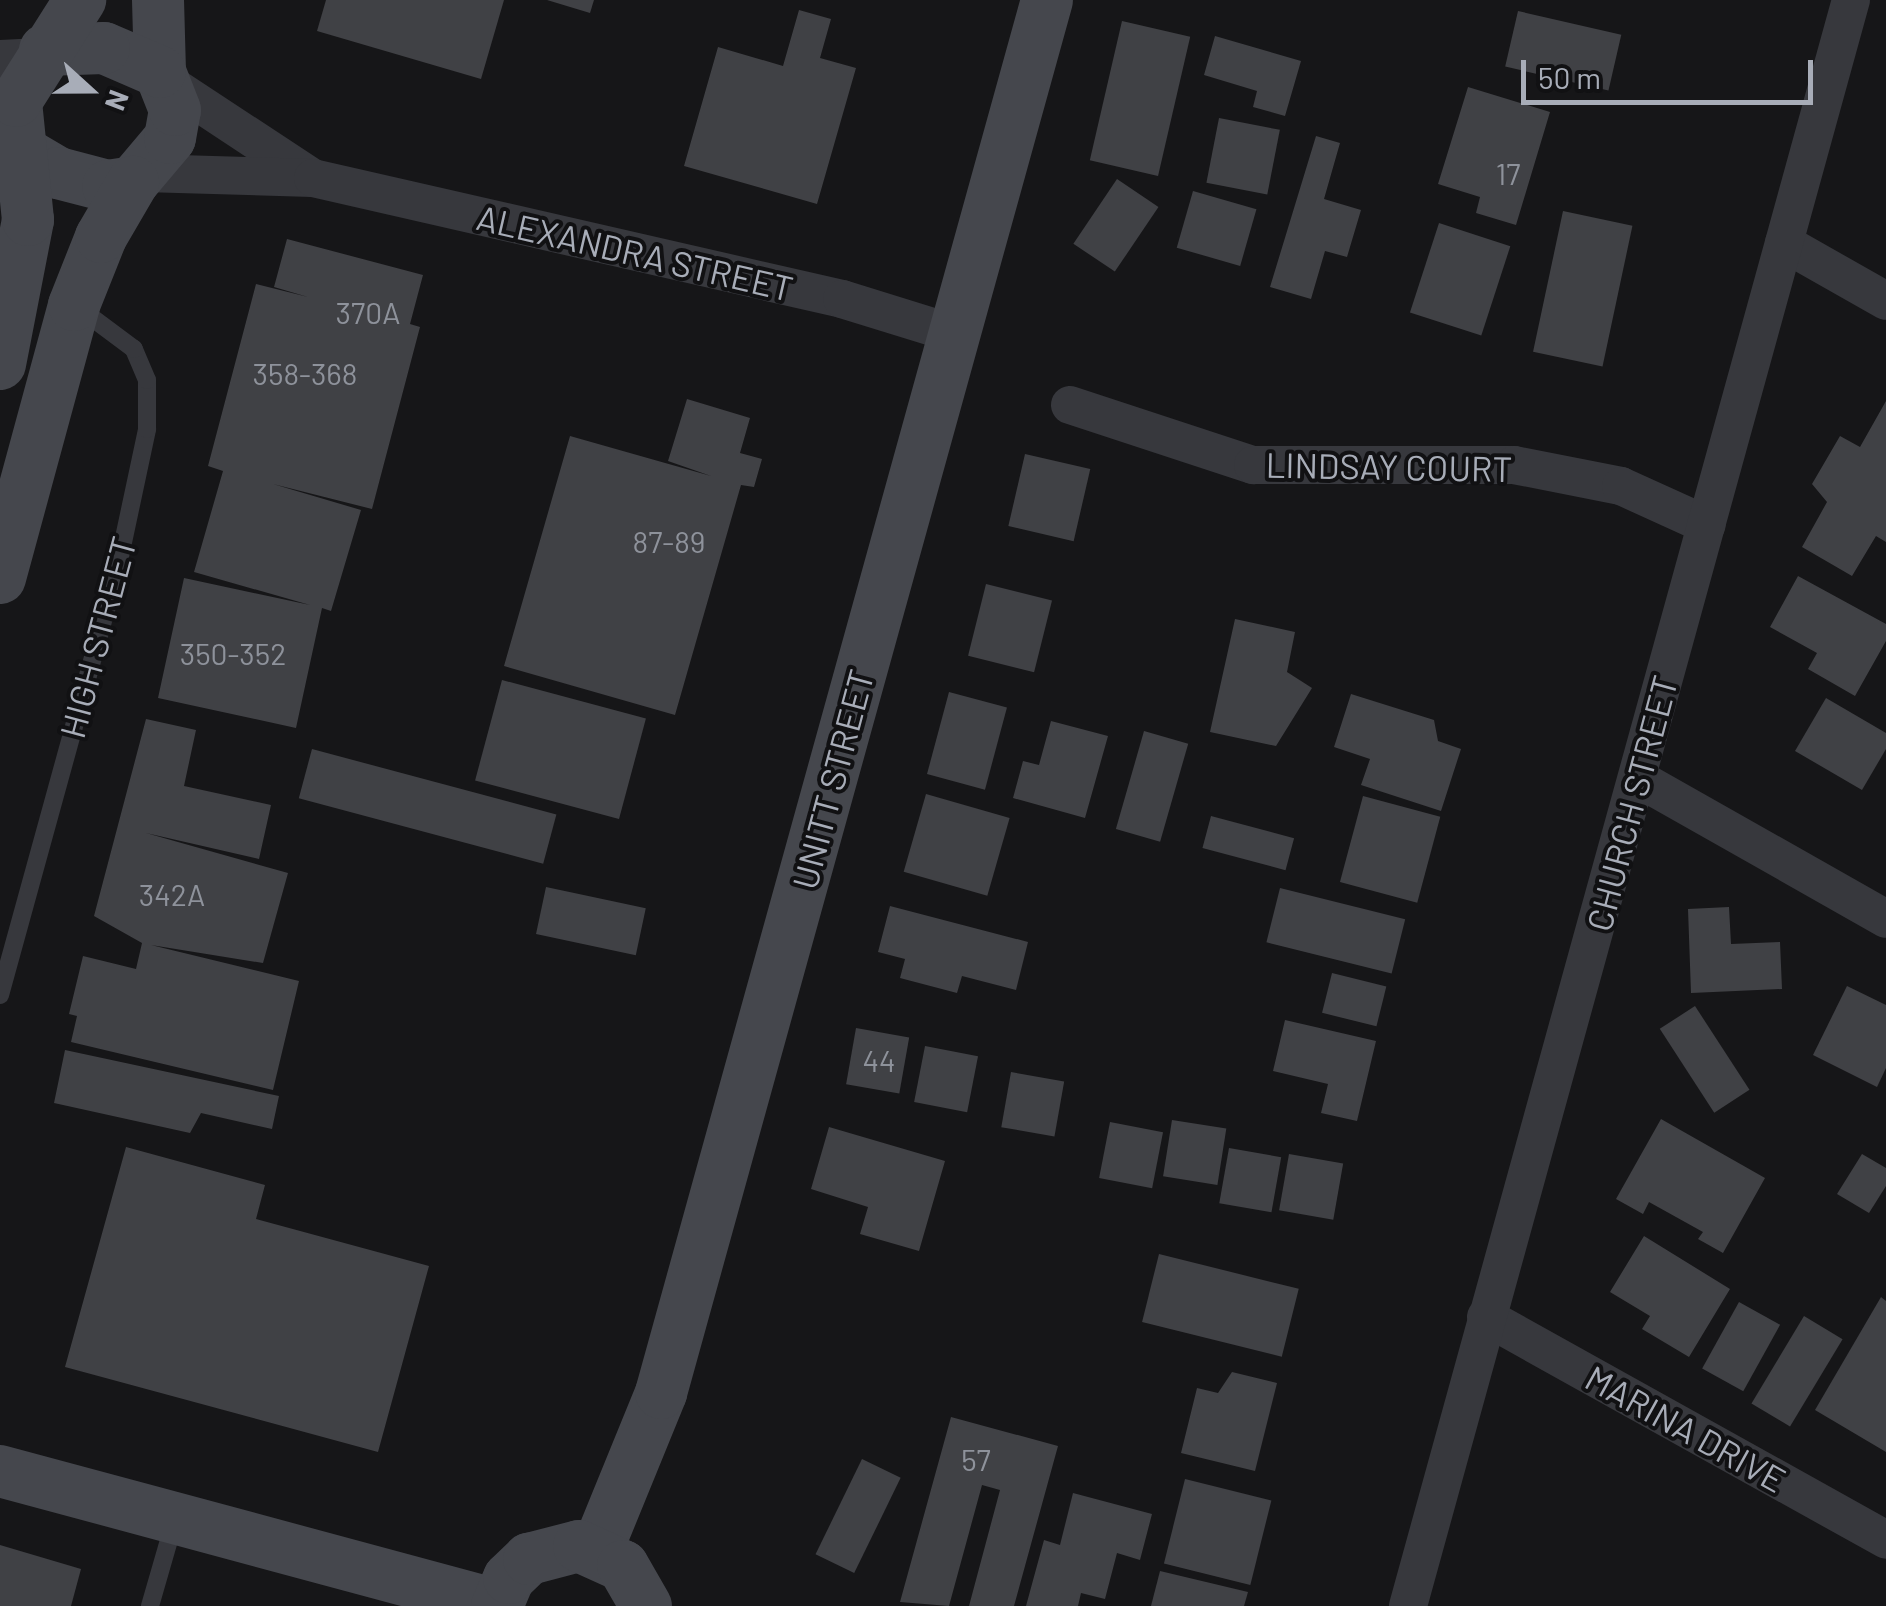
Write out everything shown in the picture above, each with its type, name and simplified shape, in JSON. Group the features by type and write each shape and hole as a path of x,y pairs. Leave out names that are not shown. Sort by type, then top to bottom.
{"street":[{"path":"4,339 28,220 13,142 16,101 28,55 80,0"},
{"path":"0,578 74,305 100,237 170,138 175,110 164,77 158,0"},
{"name":"UNITT STREET","path":"596,1550 661,1393 1046,0"},
{"name":"CHURCH STREET","path":"1408,1606 1852,0"},
{"path":"28,55 104,48 164,77"},
{"name":"ALEXANDRA STREET","path":"164,77 314,178"},
{"path":"13,142 83,181 139,178"},
{"name":"ALEXANDRA STREET","path":"139,178 314,178 842,299 955,334"},
{"path":"1784,243 1886,301"},
{"name":"LINDSAY COURT","path":"1070,405 1253,465 1514,465 1621,486 1707,525"},
{"path":"1639,779 1886,919"},
{"name":"MARINA DRIVE","path":"1486,1317 1886,1540"},
{"path":"0,1471 497,1605 509,1578 528,1559 554,1548 596,1550 623,1566 646,1606"}],"lane":[{"name":"HIGH STREET","path":"0,995 118,566 147,429 147,380 134,349 74,305"},
{"path":"150,1606 175,1518"}],"building":[{"path":"326,0 504,0 481,79 317,31"},
{"path":"547,0 594,0 590,13"},
{"path":"799,10 831,19 820,58 856,68 817,204 684,166 718,47 783,66"},
{"path":"1518,11 1621,35 1608,90 1505,67"},
{"path":"1122,21 1190,37 1158,176 1090,160"},
{"path":"1215,36 1301,61 1285,116 1253,107 1257,91 1204,75"},
{"path":"1468,87 1550,112 1516,225 1476,213 1480,197 1438,184"},
{"path":"1219,118 1280,130 1267,195 1206,183"},
{"path":"1316,136 1340,143 1324,199 1361,210 1347,257 1325,251 1311,299 1270,287"},
{"path":"1117,179 1158,207 1115,272 1073,244"},
{"path":"1193,191 1256,209 1240,266 1177,248"},
{"path":"1563,211 1632,226 1603,367 1533,352"},
{"path":"1439,223 1510,246 1481,336 1410,312"},
{"path":"287,239 423,275 410,324 420,327 372,509 273,484 361,510 331,611 322,608 296,728 158,698 184,578 310,605 194,572 223,471 208,466 256,284 308,297 274,287"},
{"path":"687,399 750,418 740,453 762,459 754,487 741,485 675,715 504,666 570,436 711,476 668,461"},
{"path":"1886,401 1886,542 1876,536 1852,576 1802,547 1827,502 1812,484 1840,436 1860,447"},
{"path":"1025,454 1090,469 1074,541 1008,526"},
{"path":"1798,576 1886,624 1886,641 1855,696 1808,669 1817,653 1770,627"},
{"path":"986,584 1052,600 1034,672 968,656"},
{"path":"1235,619 1295,632 1287,672 1312,688 1276,746 1210,732"},
{"path":"502,680 646,719 619,819 475,780"},
{"path":"949,692 1007,708 985,790 927,774"},
{"path":"1351,694 1434,720 1438,741 1461,749 1441,811 1361,785 1370,759 1334,747"},
{"path":"1826,698 1886,733 1886,749 1862,790 1795,751"},
{"path":"146,719 196,730 184,786 271,805 259,859 146,833 288,873 263,963 151,945 299,981 273,1090 71,1042 77,1016 69,1014 83,956 136,969 142,943 94,916"},
{"path":"1051,721 1108,736 1085,818 1013,798 1023,761 1039,765"},
{"path":"1144,731 1188,744 1160,842 1116,829"},
{"path":"312,749 556,814 543,864 299,798"},
{"path":"926,794 1010,818 987,896 904,872"},
{"path":"1363,796 1440,817 1417,903 1340,882"},
{"path":"1211,816 1294,838 1286,870 1202,848"},
{"path":"546,887 646,908 636,955 536,934"},
{"path":"1280,888 1405,919 1392,974 1266,942"},
{"path":"890,906 1028,942 1016,990 962,976 957,993 900,978 905,959 878,952"},
{"path":"1729,907 1731,944 1780,942 1782,989 1691,993 1688,909"},
{"path":"1332,973 1386,987 1376,1026 1322,1013"},
{"path":"1847,986 1886,1005 1886,1068 1877,1087 1813,1055"},
{"path":"1695,1006 1749,1090 1714,1113 1660,1029"},
{"path":"1285,1020 1376,1041 1357,1121 1321,1113 1328,1084 1273,1071"},
{"path":"856,1028 909,1037 899,1094 846,1084"},
{"path":"925,1046 978,1056 967,1112 914,1102"},
{"path":"65,1050 279,1096 272,1129 201,1113 190,1133 54,1103"},
{"path":"1011,1072 1064,1081 1054,1137 1001,1127"},
{"path":"1661,1119 1765,1178 1723,1253 1698,1239 1703,1232 1649,1202 1643,1214 1616,1199"},
{"path":"1172,1120 1226,1129 1217,1185 1163,1176"},
{"path":"1110,1122 1163,1132 1152,1188 1099,1178"},
{"path":"829,1127 945,1161 919,1251 860,1234 868,1207 811,1189"},
{"path":"126,1147 265,1185 256,1219 429,1266 378,1452 65,1367"},
{"path":"1229,1148 1281,1157 1271,1212 1219,1203"},
{"path":"1289,1154 1343,1164 1333,1220 1279,1210"},
{"path":"1862,1154 1886,1168 1886,1186 1869,1213 1837,1194"},
{"path":"1644,1236 1730,1289 1689,1357 1642,1329 1650,1316 1610,1292"},
{"path":"1159,1254 1299,1289 1282,1357 1142,1322"},
{"path":"1881,1297 1886,1301 1886,1452 1815,1410"},
{"path":"1739,1302 1780,1325 1743,1391 1702,1368"},
{"path":"1804,1316 1843,1339 1790,1427 1751,1403"},
{"path":"1232,1372 1277,1383 1255,1471 1181,1453 1197,1388 1218,1393"},
{"path":"951,1417 1058,1446 1014,1606 969,1606 1000,1490 982,1485 949,1606 900,1602"},
{"path":"862,1459 901,1478 854,1573 816,1554"},
{"path":"1185,1479 1271,1501 1250,1585 1164,1563"},
{"path":"1073,1493 1152,1514 1140,1560 1117,1553 1105,1599 1081,1593 1078,1606 1026,1606 1044,1540 1060,1545"},
{"path":"0,1545 81,1569 71,1606 0,1606"},
{"path":"1160,1571 1248,1592 1244,1606 1151,1606"}]}
